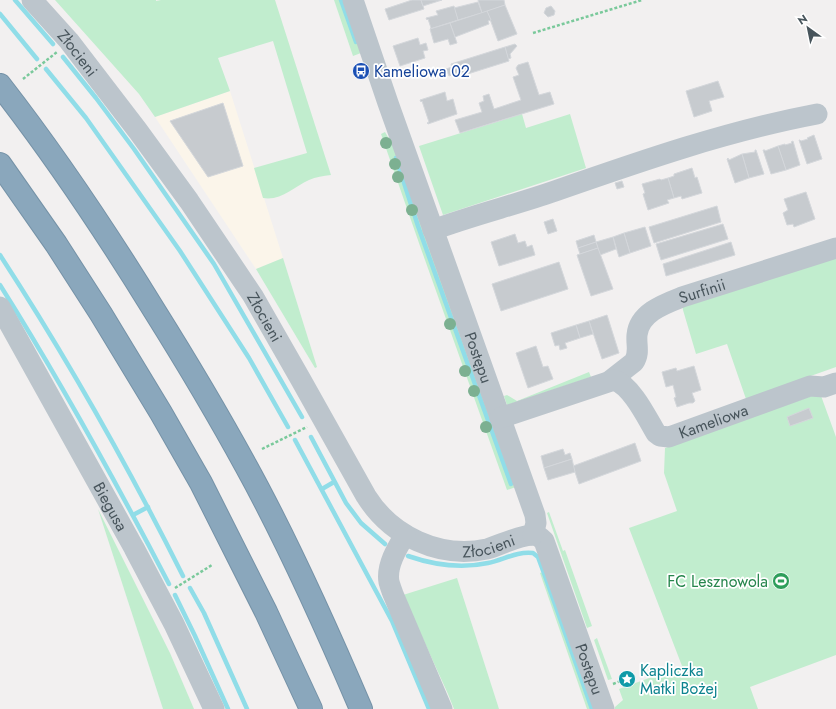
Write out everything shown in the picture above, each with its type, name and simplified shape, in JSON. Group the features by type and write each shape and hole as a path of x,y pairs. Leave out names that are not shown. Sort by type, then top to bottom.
{"highway":[{"path":"0,85 65,172 109,236 197,378 247,467 294,561 361,709"},
{"path":"0,164 56,244 162,413 208,496 266,612 311,709"}],"street":[{"name":"Złocieni","path":"32,0 69,41 87,64 189,201 253,296 366,496 378,513 388,523 405,535 430,546 451,550 493,547 534,535"},
{"name":"Postępu","path":"353,0 433,230 535,515 536,523 534,535 541,538 545,544 604,709"},
{"path":"433,230 533,199 701,142 776,122 817,114"},
{"name":"Surfinii","path":"611,380 637,358 637,335 639,328 648,315 663,304 836,248"},
{"name":"Biegusa","path":"0,307 134,548 174,624 214,709"},
{"path":"500,418 611,380"},
{"name":"Kameliowa","path":"611,380 617,381 630,391 656,433 660,436 669,437 810,386 824,387 836,383"},
{"path":"405,535 396,550 389,581 393,594 442,709"}],"path":[{"path":"533,33 642,0"},
{"path":"23,79 40,65"},
{"path":"262,449 289,435"},
{"path":"178,587 212,565"}],"shaded area":[{"path":"230,91 283,258 256,269 155,117"}],"green space":[{"path":"55,0 275,0 331,175 309,180 282,195 263,198 254,168 307,153 273,41 218,58 230,91 155,117 139,94"},
{"path":"334,0 344,0 361,53 353,56"},
{"path":"522,114 526,128 570,114 586,168 443,215 419,146"},
{"path":"385,132 396,151 516,487 507,490 381,134"},
{"path":"836,253 836,367 746,399 727,344 696,354 682,302"},
{"path":"283,258 317,367 315,368 256,269"},
{"path":"589,372 591,377 507,405 504,396 507,395 517,401"},
{"path":"820,393 836,437 836,655 750,687 758,709 615,709 615,707 623,700 619,689 682,666 629,528 677,511 664,473 665,448"},
{"path":"98,509 170,653 194,709 163,709"},
{"path":"549,512 563,551 565,550 592,626 587,628 547,513"},
{"path":"546,571 596,709 587,709 540,573"},
{"path":"457,578 499,709 454,709 403,595"},
{"path":"597,638 612,679 608,680 594,640"}],"building":[{"path":"412,0 421,0 424,9 389,20 385,9"},
{"path":"421,0 442,0 423,6"},
{"path":"478,0 504,0 505,5 482,13"},
{"path":"478,2 482,13 458,20 454,8"},
{"path":"505,5 517,34 498,41 487,11"},
{"path":"454,6 458,20 430,29 428,19 427,20 426,18 438,15 436,11"},
{"path":"551,6 555,11 554,15 548,17 544,13 546,8"},
{"path":"487,11 491,20 488,21 489,24 455,37 450,23"},
{"path":"450,23 457,43 450,45 448,39 434,43 430,29"},
{"path":"418,38 420,45 426,43 428,50 423,51 425,58 400,66 393,46"},
{"path":"515,44 517,46 510,54 511,58 508,59 505,47"},
{"path":"505,47 509,61 455,78 451,64"},
{"path":"528,62 539,95 550,92 554,104 460,133 455,120 482,112 479,103 484,101 483,96 489,94 494,109 521,100 513,77 519,75 516,68 518,65"},
{"path":"452,67 454,74 449,76 446,69"},
{"path":"718,81 724,97 709,101 712,111 694,117 686,91"},
{"path":"445,92 447,101 453,99 457,114 428,124 427,123 429,122 422,101 421,102 420,100"},
{"path":"223,103 243,166 208,177 170,121"},
{"path":"814,135 822,159 807,164 799,140 801,141 808,139 807,138"},
{"path":"793,141 800,165 786,170 778,146 792,143 791,142"},
{"path":"778,146 786,170 771,174 763,150 765,151"},
{"path":"755,150 764,174 749,178 742,154 755,152"},
{"path":"742,154 749,178 735,183 727,159 728,158 729,160"},
{"path":"692,168 695,178 697,177 702,193 682,199 681,196 674,198 668,178 674,176 674,174"},
{"path":"668,178 674,198 667,200 669,203 648,210 643,194 645,193 642,184"},
{"path":"622,181 624,187 617,189 615,183"},
{"path":"806,192 815,219 794,227 793,224 787,225 783,213 788,210 784,199"},
{"path":"717,206 721,222 654,243 649,227"},
{"path":"553,219 557,231 548,234 544,222"},
{"path":"723,224 728,239 661,260 656,244"},
{"path":"645,227 651,246 630,253 624,233"},
{"path":"624,233 630,253 619,257 613,237"},
{"path":"515,234 518,243 525,241 527,247 532,245 535,255 499,266 491,242"},
{"path":"594,235 596,242 578,248 576,241"},
{"path":"613,237 616,249 600,255 596,242"},
{"path":"596,242 598,248 580,254 578,248"},
{"path":"731,242 735,255 666,276 663,264"},
{"path":"598,248 613,289 591,296 577,255"},
{"path":"559,262 568,289 501,311 492,284"},
{"path":"607,315 619,353 602,359 589,321"},
{"path":"589,321 593,334 580,338 576,325"},
{"path":"576,325 580,338 565,343 567,348 560,350 559,345 555,346 551,333"},
{"path":"536,346 543,367 548,366 553,379 528,388 516,353"},
{"path":"694,366 701,390 692,393 695,401 693,403 677,407 674,398 676,397 673,385 666,387 662,372 676,368 677,371"},
{"path":"809,408 813,418 790,426 787,417"},
{"path":"635,443 641,461 579,484 573,466"},
{"path":"563,449 565,455 570,453 572,459 544,468 541,456"},
{"path":"572,459 575,472 548,480 544,468"}],"waterway":[{"path":"15,0 53,44"},
{"path":"341,0 356,42"},
{"path":"0,14 37,59"},
{"path":"63,57 134,149 214,264 302,417"},
{"path":"46,69 86,118 180,251 249,358 288,427"},
{"path":"396,158 418,226 511,484"},
{"path":"0,255 49,333 119,453 183,576"},
{"path":"0,285 45,358 88,433 169,584"},
{"path":"311,437 346,503 361,523 385,544"},
{"path":"295,440 392,621 429,709"},
{"path":"322,489 334,482"},
{"path":"133,515 148,507"},
{"path":"408,556 437,564 457,566 478,565 494,562 521,553 533,553 538,557 592,709"},
{"path":"190,588 204,613 247,709"},
{"path":"175,595 228,709"}],"place":[{"name":"Kameliowa 02","path":"361,71"},
{"name":"FC Lesznowola","path":"781,581"},
{"name":"Kapliczka Matki Bożej","path":"627,679"}]}
